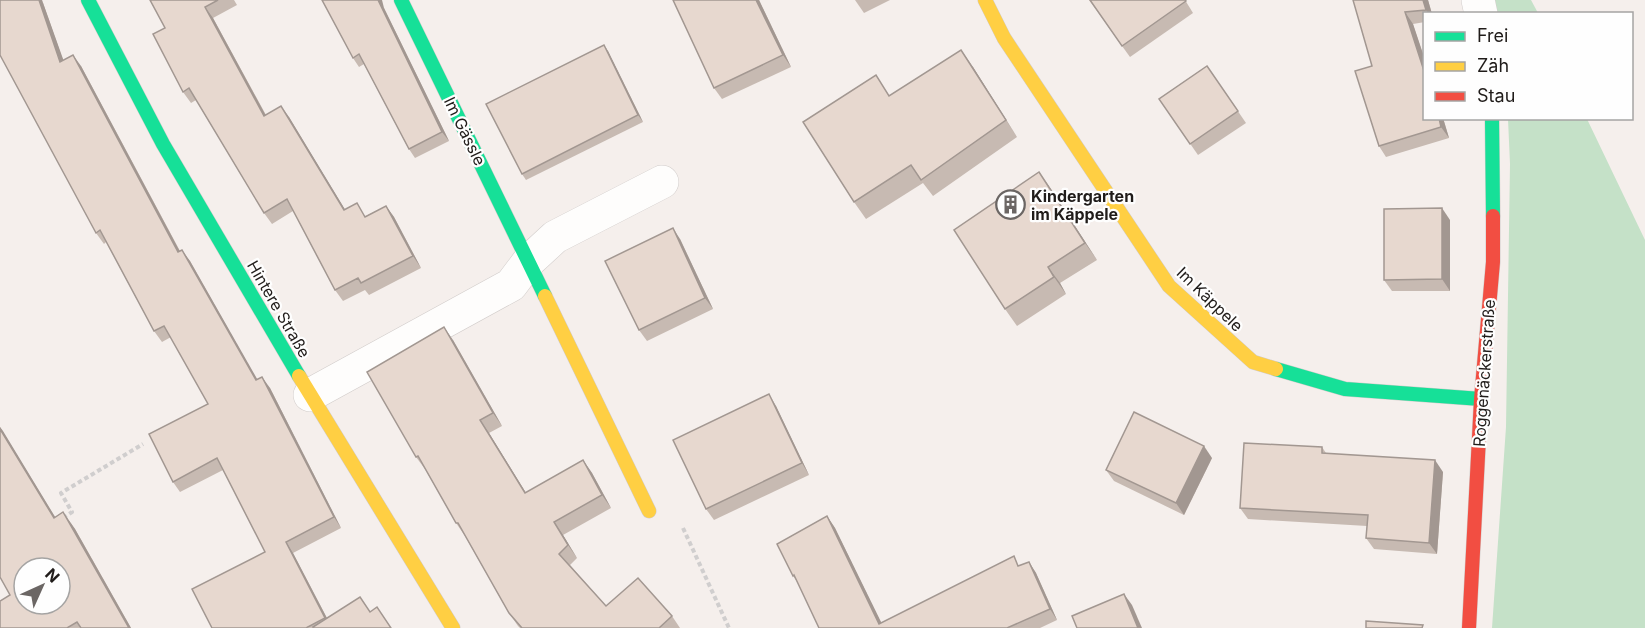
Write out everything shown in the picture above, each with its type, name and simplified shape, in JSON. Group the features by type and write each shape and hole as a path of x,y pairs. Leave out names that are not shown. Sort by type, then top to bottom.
{"street":[{"name":"Hintere Straße","path":"88,0 164,144 310,395 453,628"},
{"name":"Im Gässle","path":"401,0 649,511"},
{"name":"Im Käppele","path":"985,0 1004,38 1169,286 1253,363 1345,389 1481,399"},
{"name":"Roggenäckerstraße","path":"1469,628 1481,399 1493,262 1492,120"},
{"path":"310,395 511,285 529,261 555,237 662,182"}],"path":[{"path":"62,518 72,512 61,493 143,444"},
{"path":"649,511 679,520 729,628"}],"green space":[{"path":"1495,0 1531,0 1537,12 1497,12"},
{"path":"1508,120 1587,120 1645,240 1645,628 1492,628 1506,427 1510,164"}],"building":[{"path":"0,0 39,0 60,62 73,55 178,252 182,250 256,380 262,377 334,517 286,542 325,618 306,628 212,628 192,589 265,552 217,458 173,482 149,434 208,404 164,326 154,331 100,230 96,233 0,55"},
{"path":"150,0 218,0 205,7 264,116 281,106 344,210 357,203 365,217 386,206 413,256 361,283 358,278 335,290 287,199 264,213 189,88 183,92 153,34 165,28"},
{"path":"322,0 378,0 442,132 409,149 359,54 353,58"},
{"path":"673,0 756,0 783,55 714,88"},
{"path":"1090,0 1185,0 1186,1 1122,46"},
{"path":"1353,0 1423,0 1426,10 1405,12 1423,68 1423,120 1439,120 1441,127 1379,146 1355,71 1372,66"},
{"path":"604,45 638,115 522,174 486,104"},
{"path":"961,50 1006,120 921,180 911,165 854,202 803,122 876,75 889,96"},
{"path":"1207,66 1238,111 1190,144 1159,99"},
{"path":"1039,172 1085,243 1048,267 1054,277 1005,309 954,230"},
{"path":"1442,208 1442,279 1384,280 1384,209"},
{"path":"673,228 705,298 639,330 605,261"},
{"path":"444,327 493,413 480,420 525,493 583,460 602,495 554,522 568,545 559,554 606,606 638,578 672,616 659,628 522,628 509,613 367,372"},
{"path":"769,394 802,463 706,509 673,440"},
{"path":"1134,412 1204,446 1176,503 1106,470"},
{"path":"0,429 54,518 63,512 129,628 81,628 77,622 67,628 0,628 0,601 10,595 0,577"},
{"path":"1244,443 1322,447 1322,453 1435,460 1429,543 1366,538 1368,515 1240,508"},
{"path":"827,516 879,624 1014,556 1018,566 1029,562 1050,609 1007,628 819,628 777,544"},
{"path":"1124,594 1138,628 1077,628 1072,616"},
{"path":"360,597 370,612 377,607 391,628 313,628 313,627"},
{"path":"1366,621 1423,625 1422,628 1366,628"}],"traffic: fast":[{"path":"88,0 163,144 299,376"},
{"path":"401,0 545,296"},
{"path":"1492,120 1493,216"},
{"path":"1276,369 1345,389 1481,399"}],"traffic: slow":[{"path":"985,0 1004,38 1169,286 1253,362 1276,369"},
{"path":"545,296 649,511"},
{"path":"299,376 453,628"}],"traffic: jam":[{"path":"1469,628 1481,399 1493,262 1493,216"}],"place":[{"name":"Kindergarten im Käppele","path":"1010,205"}]}
